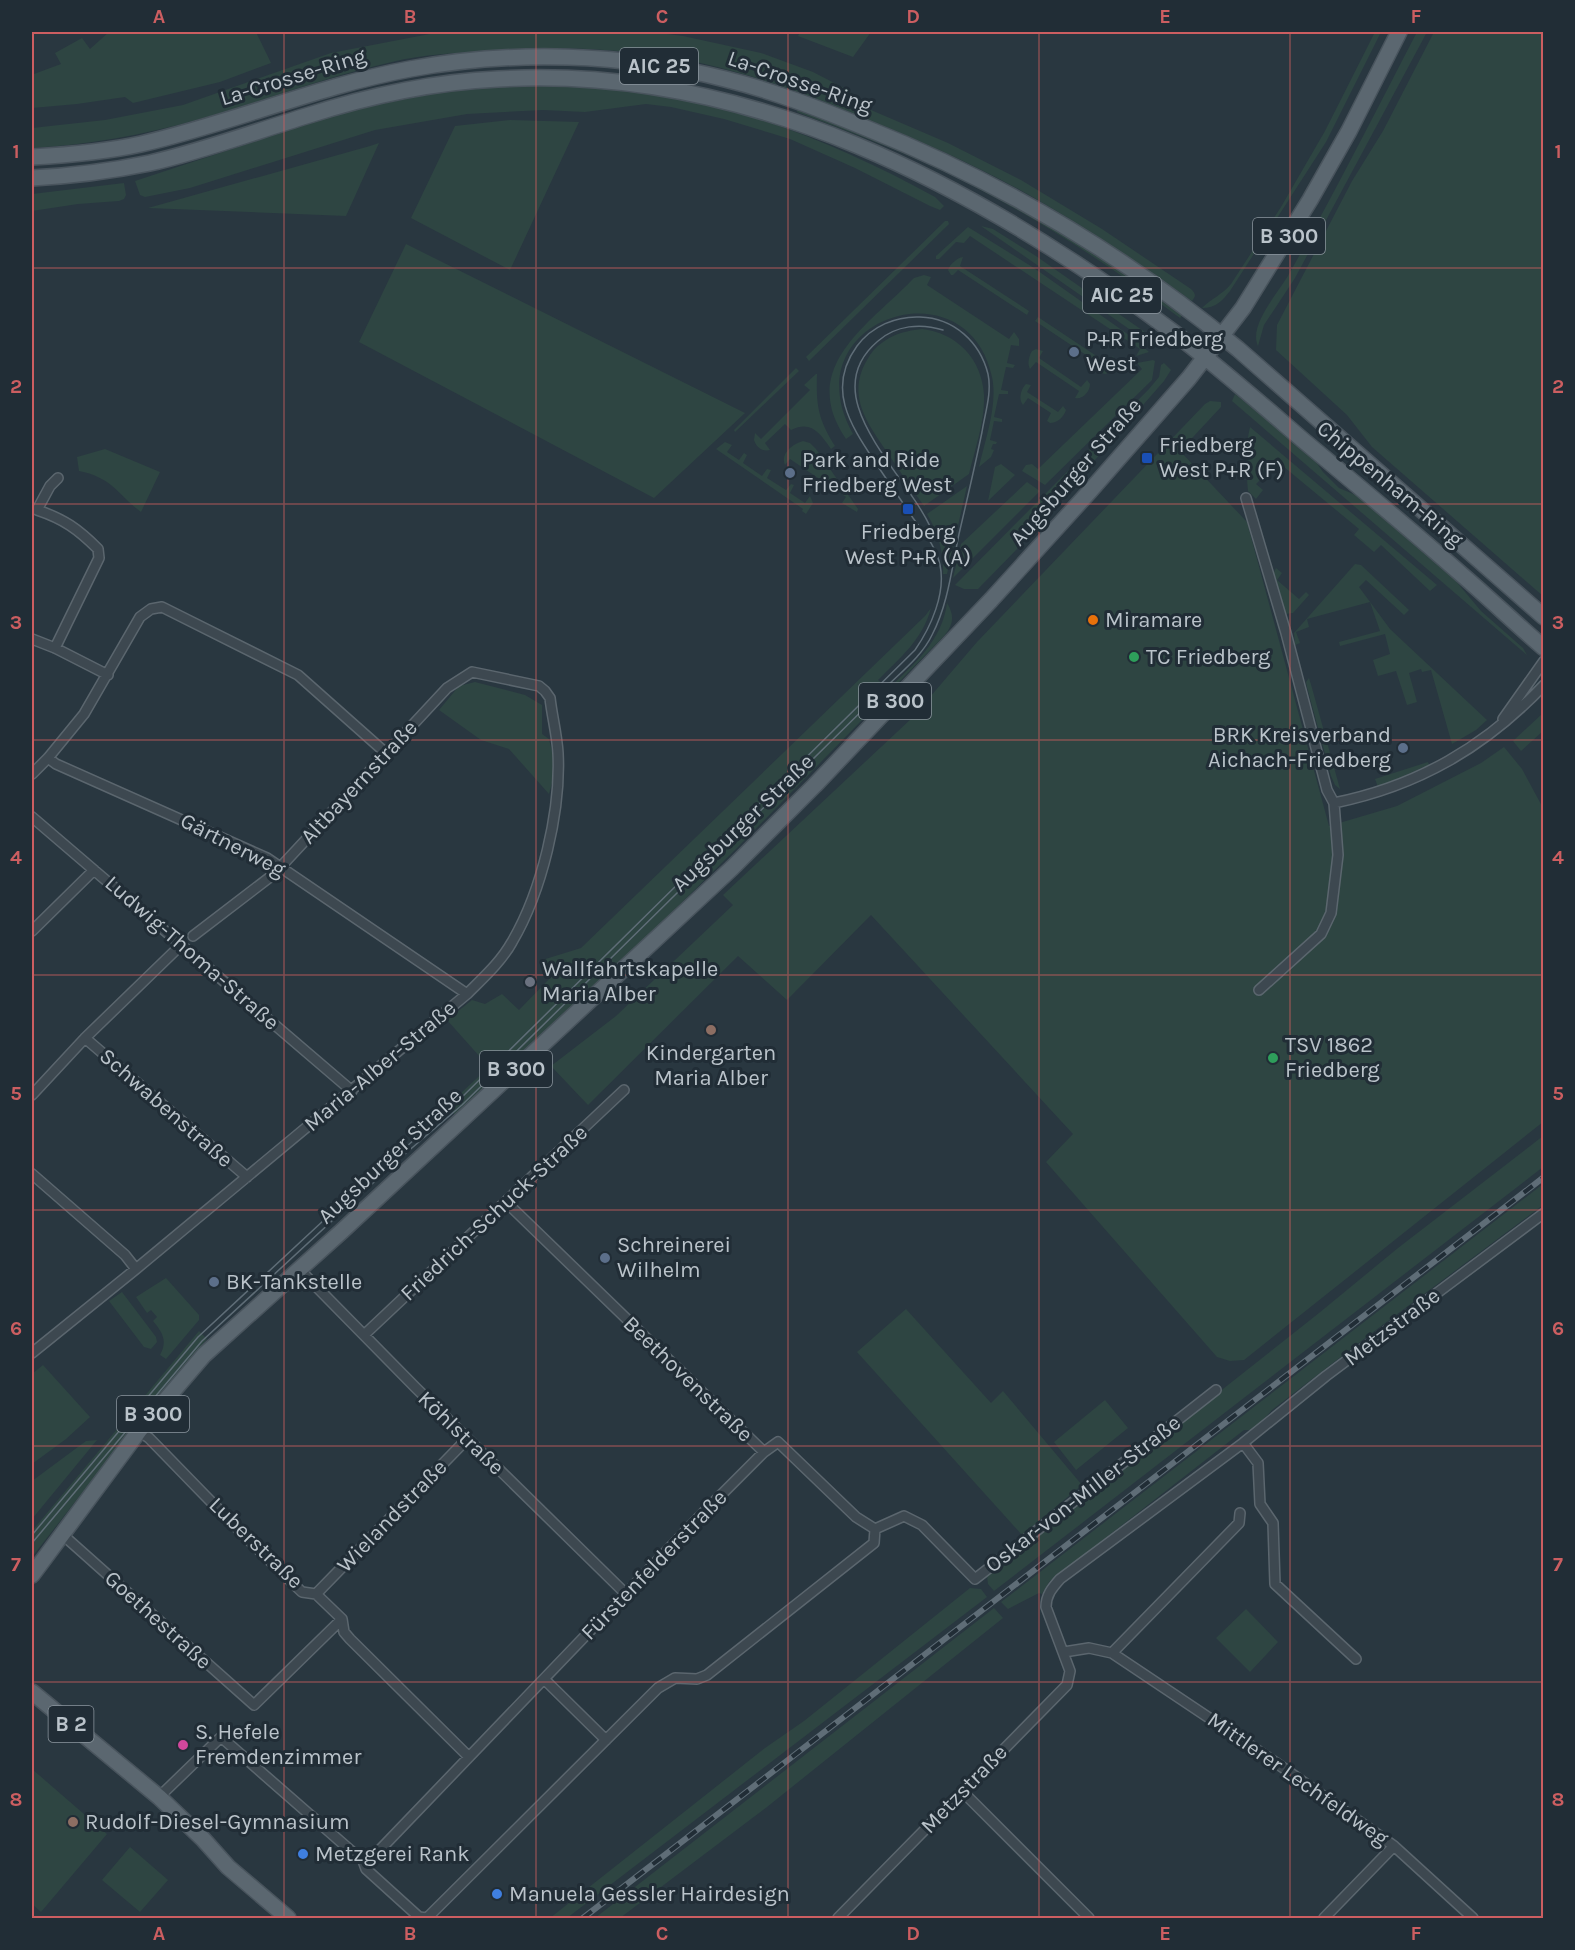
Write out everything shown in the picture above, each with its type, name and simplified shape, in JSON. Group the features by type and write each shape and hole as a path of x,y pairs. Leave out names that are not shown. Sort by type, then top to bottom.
{"main road":[{"name":"Augsburger Straße","path":"32,1575 139,1431 204,1355 342,1231 732,868 816,785 1023,567 1205,358 1243,308 1286,241 1348,131 1399,32"},
{"name":"La-Crosse-Ring","path":"32,157 138,144 207,126 348,82 423,67 494,58 536,57 602,59 664,67 723,78 804,103 951,164 1012,196 1100,248 1166,293 1222,336"},
{"name":"La-Crosse-Ring","path":"32,178 107,171 151,162 357,101 431,86 536,77 615,81 661,87 736,104 815,129 857,144 912,169 950,189 1092,274 1205,358"},
{"name":"Chippenham-Ring","path":"1222,336 1544,617"},
{"name":"Chippenham-Ring","path":"1205,358 1463,575 1544,648"},
{"name":"B 2","path":"32,1692 159,1797 203,1839 228,1867 288,1918"}],"street":[{"path":"55,648 99,558 98,549 80,531 61,518 37,510 50,486 58,478"},
{"path":"1246,498 1286,633 1327,790 1334,803 1338,855 1331,913 1322,934 1258,990"},
{"path":"32,774 84,714 140,617 151,609 162,607 298,675 387,754"},
{"path":"32,639 108,675"},
{"path":"1496,728 1544,660"},
{"name":"Altbayernstraße","path":"193,936 281,867 447,688 472,672 539,686"},
{"path":"1334,803 1362,797 1413,779 1452,760 1512,717 1544,685"},
{"name":"Maria-Alber-Straße","path":"32,1353 352,1090 490,972 512,943 536,890 548,849 559,776 558,750 550,698 539,686"},
{"name":"Gärtnerweg","path":"48,758 56,764 267,858 467,994"},
{"name":"Ludwig-Thoma-Straße","path":"32,817 352,1090"},
{"path":"32,931 94,870"},
{"path":"32,1095 85,1038 182,944"},
{"name":"Schwabenstraße","path":"85,1038 247,1177"},
{"name":"Friedrich-Schuck-Straße","path":"364,1335 624,1090"},
{"path":"32,1174 125,1255 136,1269"},
{"name":"Beethovenstraße","path":"506,1202 764,1452 778,1442 856,1517 874,1529"},
{"name":"Metzstraße","path":"838,1918 1067,1685 1071,1675 1046,1607 1050,1590 1060,1579 1243,1443 1326,1376 1544,1213"},
{"name":"Köhlstraße","path":"299,1269 467,1439 626,1594"},
{"name":"Oskar-von-Miller-Straße","path":"874,1529 904,1516 922,1525 975,1579 1216,1390"},
{"name":"Luberstraße","path":"139,1431 149,1438 217,1506 237,1530 302,1592 316,1594 342,1619 344,1632 350,1639 469,1757"},
{"name":"Wielandstraße","path":"316,1594 467,1439"},
{"path":"1243,1443 1258,1462 1260,1504 1273,1523 1275,1584 1356,1659"},
{"name":"Fürstenfelderstraße","path":"362,1858 373,1857 764,1452"},
{"path":"1064,1652 1089,1647 1112,1653 1239,1523 1240,1513"},
{"path":"159,1797 221,1737 362,1858 366,1869 420,1917 427,1918 658,1688 675,1678 697,1679 707,1675 874,1543 874,1529"},
{"name":"Goethestraße","path":"63,1535 254,1705 342,1619"},
{"name":"Mittlerer Lechfeldweg","path":"1112,1653 1271,1759 1394,1846 1473,1918"},
{"path":"544,1679 606,1740"},
{"path":"962,1791 1089,1918"},
{"path":"1324,1918 1394,1846"},
{"path":"846,1910 854,1918"}],"green space":[{"path":"109,32 256,32 271,63 220,82 133,103 125,97 32,108 32,69 34,74 61,64 55,53 82,38 90,49"},
{"path":"440,32 652,32 683,36 761,53 813,72 848,90 864,107 948,143 1021,180 1102,229 1191,289 1195,296 1192,301 1103,240 1026,194 982,170 915,139 785,87 698,62 638,53 545,48 416,57 342,75 220,113 156,130 94,142 32,148 32,128 105,120 183,105 331,53"},
{"path":"800,32 871,32 853,57 798,36"},
{"path":"1375,32 1381,32 1326,142 1230,291 1218,303 1202,308 1231,284 1281,207 1325,131"},
{"path":"1417,32 1427,32 1295,278 1264,325 1258,346 1257,328 1266,309 1306,244"},
{"path":"1434,32 1543,32 1543,596 1372,447 1347,415 1276,350 1277,325 1352,181 1383,131"},
{"path":"541,84 652,93 738,112 772,123 871,164 935,197 944,206 940,210 930,206 855,168 790,139 724,119 646,104 585,112 543,110 467,114 375,130 190,188 145,197 140,195 135,181 347,111 446,91"},
{"path":"798,108 901,150 1001,198 1081,243 1184,313 1180,318 1068,240 979,189 911,157 797,112"},
{"path":"510,120 579,122 510,270 411,218 455,126"},
{"path":"379,143 346,216 148,208 370,146"},
{"path":"124,183 126,195 119,201 32,211 32,194"},
{"path":"945,221 949,224 809,361 806,357"},
{"path":"981,226 993,229 1036,256 1162,344 1158,348 1155,347"},
{"path":"968,227 1034,268 1136,340 1149,352 1136,356 1140,349 970,236 964,243 956,242 939,259 936,259 936,256"},
{"path":"406,244 745,413 654,498 359,342"},
{"path":"963,257 960,266 1029,311 1027,315 958,270 951,275 948,270 950,266"},
{"path":"924,275 931,277 927,285 1009,339 1014,332 1019,339 1019,346 1011,345 1007,363 1015,365 1013,368 1006,367 1001,390 1008,391 1008,394 999,394 994,417 1002,419 1002,422 994,421 990,440 997,442 991,449 994,450 991,457 979,467 992,411 992,377 976,341 951,321 920,314 889,319 862,335 844,361 840,394 853,434 846,439 833,413 830,390 834,369 845,349 914,278"},
{"path":"1038,317 1107,363 1113,356 1116,362 1114,367 1106,374 1100,373 1104,367 1035,321"},
{"path":"922,329 946,336 965,350 973,359 978,370 984,395 981,425 969,474 924,506 865,417 859,394 859,382 863,369 875,349 893,336"},
{"path":"1036,349 1043,351 1039,358 1081,387 1087,380 1090,387 1085,395 1075,398 1079,391 1036,362 1030,369 1029,357"},
{"path":"1155,361 1152,380 1045,485 1022,471 1026,465 1032,464 1038,469 1142,369 1137,363"},
{"path":"1164,363 1171,370 1164,381 1019,547 978,589 964,589 955,585 1149,389 1159,377 1161,365"},
{"path":"796,368 799,371 735,432 734,430"},
{"path":"816,374 819,412 835,446 831,449 819,433 810,427 798,427 791,430 785,424 765,443 770,450 764,450 756,445 755,433 761,439 810,390 804,385"},
{"path":"1026,384 1031,385 1027,392 1058,412 1063,406 1066,410 1062,417 1050,423 1047,421 1051,413 1028,398 1023,405 1021,394"},
{"path":"1235,394 1312,456 1323,472 1339,488 1358,496 1455,580 1481,611 1523,648 1527,655 1232,401"},
{"path":"1210,401 1221,402 1221,407 1180,451 1247,522 1329,826 1397,806 1481,763 1504,747 1522,769 1543,808 1543,1122 1244,1360 1230,1361 1217,1357 1046,1162 1073,1134 871,915 787,1000 738,956 588,1105 551,1066 616,1016 733,905 723,895 912,718 977,642"},
{"path":"1250,427 1437,585 1430,591 1381,545 1374,552 1354,535 1359,529 1278,462 1270,470 1266,468 1259,476 1261,479 1256,484 1263,490 1256,499 1248,491 1247,483 1246,467"},
{"path":"803,441 810,443 816,449 858,509 857,512 842,503 846,497 790,459 785,465 784,457 788,450"},
{"path":"725,442 732,445 727,452 739,460 744,453 747,455 743,463 762,476 767,469 771,470 767,478 786,490 791,484 794,485 790,493 805,503 810,496 813,503 806,514 802,511 803,509 716,449"},
{"path":"105,449 160,472 141,512 107,482 79,471 77,457"},
{"path":"1001,464 1015,475 988,501 995,467"},
{"path":"1027,482 1040,491 953,578 961,544"},
{"path":"967,486 947,574 943,574 939,543 927,514"},
{"path":"1355,564 1361,565 1409,610 1404,615 1366,580 1359,587 1390,629 1487,720 1476,730 1452,744 1431,670 1422,672 1421,669 1409,673 1417,702 1407,705 1396,671 1378,676 1373,660 1390,654 1385,634 1340,646 1339,642 1380,631 1370,602 1307,619 1309,627 1296,632 1300,643 1295,645 1294,633"},
{"path":"1276,568 1282,573 1277,580 1299,599 1306,592 1309,595 1293,613 1285,614 1281,609 1271,578"},
{"path":"947,603 952,620 945,635 659,925 456,1116 447,1106 489,1067 447,1020 472,1000 485,1004 502,994 519,1010 553,975 539,961 581,948 931,608 917,639 878,680 888,689 917,661 933,640 944,617"},
{"path":"1309,678 1340,789 1335,785 1331,776 1307,687 1306,682"},
{"path":"475,682 525,695 542,705 542,734 549,739 556,768 549,794 509,749 481,740 439,710 459,686"},
{"path":"1543,713 1543,731 1521,751 1513,741"},
{"path":"1428,762 1429,765 1378,787 1375,779"},
{"path":"1543,1136 1543,1167 994,1591 988,1584 987,1576 990,1573 1398,1248"},
{"path":"1543,1184 1543,1205 1272,1410 1254,1430 1244,1430 1049,1582 1042,1594 1039,1593 1008,1609 1001,1602"},
{"path":"166,1278 199,1315 199,1320 166,1359 160,1355 164,1341 153,1321 157,1317 151,1310 147,1313 136,1297"},
{"path":"122,1292 156,1337 157,1342 151,1349 144,1347 109,1301"},
{"path":"906,1309 991,1403 1003,1391 1082,1485 1022,1535 857,1352"},
{"path":"199,1331 207,1339 158,1396 32,1557 32,1531"},
{"path":"43,1365 90,1417 66,1439 32,1464 32,1374"},
{"path":"1105,1400 1128,1428 1076,1470 1054,1442"},
{"path":"97,1440 32,1519 32,1481 86,1441"},
{"path":"970,1588 981,1589 987,1597 567,1918 550,1918 765,1748 804,1721"},
{"path":"994,1608 1003,1618 767,1807 620,1918 595,1918"},
{"path":"1246,1609 1278,1642 1250,1672 1216,1638"},
{"path":"32,1769 107,1834 41,1912 32,1904"},
{"path":"130,1847 168,1880 140,1912 102,1880"}],"tram line":[{"path":"32,1535 198,1337 338,1207 458,1101 915,650 936,609 941,587 940,565 929,540 877,465 851,422 843,393 843,378 848,362 863,339 877,328 893,320 911,317 932,318 964,334 972,342 984,362 988,374 989,396 946,599 923,650 462,1105 399,1159 202,1341 32,1543"},
{"path":"935,539 925,516 874,440 861,414 855,389 860,364 878,341 885,336 901,329 918,326 943,330"}],"railway":[{"path":"583,1918 1544,1177"}],"place":[{"name":"P+R Friedberg West","path":"1074,352"},
{"name":"Friedberg West P+R (F)","path":"1147,458"},
{"name":"Park and Ride Friedberg West","path":"790,473"},
{"name":"Friedberg West P+R (A)","path":"908,509"},
{"name":"Miramare","path":"1093,620"},
{"name":"TC Friedberg","path":"1134,657"},
{"name":"BRK Kreisverband Aichach-Friedberg","path":"1403,748"},
{"name":"Wallfahrtskapelle Maria Alber","path":"530,982"},
{"name":"Kindergarten Maria Alber","path":"711,1030"},
{"name":"TSV 1862 Friedberg","path":"1273,1058"},
{"name":"Schreinerei Wilhelm","path":"605,1258"},
{"name":"BK-Tankstelle","path":"214,1282"},
{"name":"S. Hefele Fremdenzimmer","path":"183,1745"},
{"name":"Rudolf-Diesel-Gymnasium","path":"73,1822"},
{"name":"Metzgerei Rank","path":"303,1854"},
{"name":"Manuela Gessler Hairdesign","path":"497,1894"}]}
